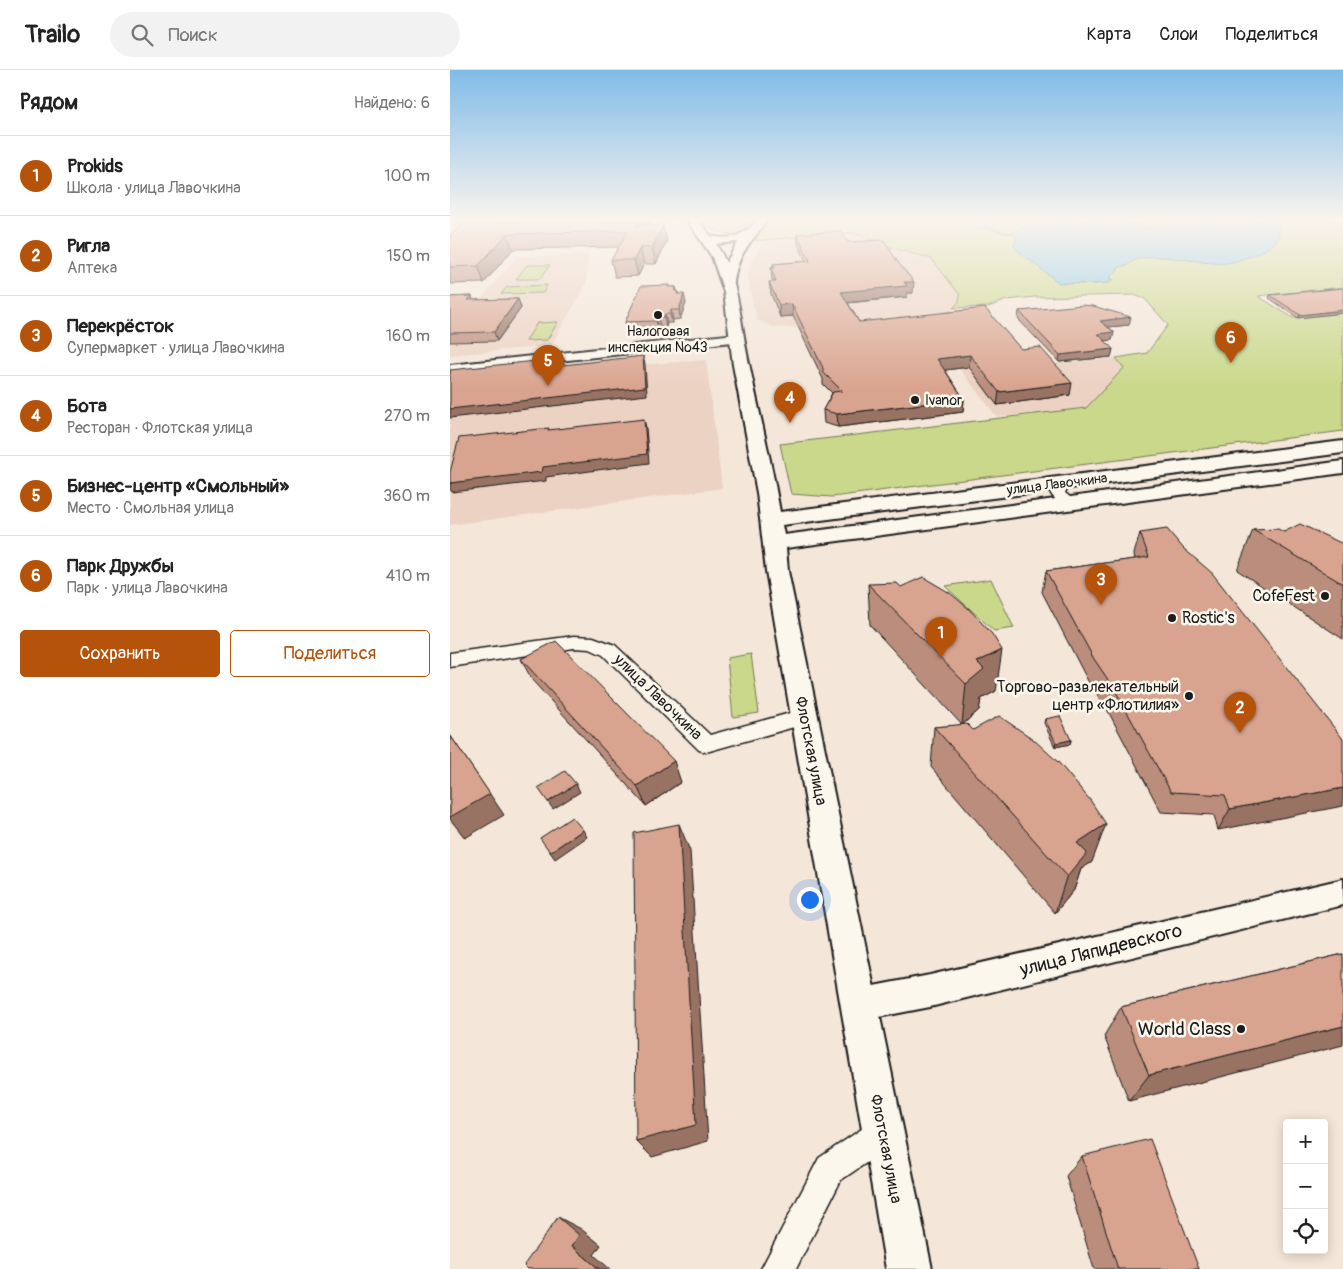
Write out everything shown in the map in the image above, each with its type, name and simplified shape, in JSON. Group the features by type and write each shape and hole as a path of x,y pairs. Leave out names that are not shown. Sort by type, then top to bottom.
{"main road":[{"path":"725,276 728,282"},
{"name":"Флотская улица","path":"728,282 736,338 754,424 773,532 777,571 909,1269"},
{"name":"улица Лавочкина","path":"773,532 1066,483 1343,446"},
{"name":"улица Лавочкина","path":"773,532 1080,502 1343,467"}],"street":[{"name":"Флотская улица","path":"728,276 728,282"},
{"path":"450,369 736,338"},
{"path":"1066,483 1060,486 1058,494 1066,500 1080,502"},
{"name":"улица Лавочкина","path":"450,660 574,642 593,643 610,650 706,744 805,716"},
{"name":"улица Ляпидевского","path":"858,1005 930,992 1343,892"},
{"path":"778,1269 830,1169 883,1133"}],"shaded area":[{"path":"500,276 587,276 586,284 551,346 450,355 450,299 482,298"},
{"path":"945,276 960,295 959,302 951,312 789,328 774,327 757,320 747,277"},
{"path":"994,318 1032,366 1116,358 1124,368 1086,408 997,417 924,323"},
{"path":"706,360 722,488 450,525 450,378"}],"green space":[{"path":"518,276 542,276 540,279 516,279"},
{"path":"945,276 1343,276 1343,287 1258,296 1293,318 1343,313 1343,431 832,497 791,494 780,444 1086,408 1124,368 1116,358 1147,353 1168,325 1145,299 1134,295 1035,297 1007,300 988,307 953,308 959,302 960,295"},
{"path":"547,285 543,293 501,294 507,287"},
{"path":"558,322 547,340 526,341 537,323"},
{"path":"991,579 1014,628 994,631 945,586"},
{"path":"751,654 759,713 733,717 727,658"}],"water":[{"path":"1050,276 1111,276 1109,278 1114,280 1109,283 1095,284 1059,283"}],"building":[{"path":"774,276 909,276 914,282 904,282 907,286 841,292 859,322 985,308 1021,349 1040,347 1072,383 999,392 970,355 937,359 964,399 837,414 823,410 833,392 842,391 823,372 823,368 792,304 779,305 769,282 776,282"},
{"name":"Налоговая инспекция №43","path":"669,285 668,287 676,287 675,291 678,291 677,294 684,294 679,310 671,310 670,314 658,317 656,321 625,322 641,286"},
{"path":"1343,288 1343,310 1300,315 1270,295"},
{"path":"472,296 468,300 518,299 494,332 450,333 450,297"},
{"path":"1083,305 1131,317 1100,321 1114,332 1098,334 1113,349 1060,355 1019,311"},
{"path":"643,356 645,387 450,409 450,370 564,358 563,365"},
{"path":"644,419 647,454 543,467 542,472 450,483 450,472 459,438"},
{"path":"1300,524 1343,544 1343,584 1253,530 1278,529 1284,532"},
{"name":"Торгово-развлекательный центр «Флотилия»","path":"1167,529 1183,548 1212,573 1343,739 1343,788 1230,809 1225,795 1171,792 1115,690 1094,659 1046,571 1149,557 1140,533"},
{"path":"923,577 950,593 969,609 992,634 1002,650 977,662 984,669 966,684 868,584 897,583 901,587"},
{"path":"556,641 674,761 637,786 521,659"},
{"path":"999,716 1033,739 1059,763 1090,800 1106,824 1077,843 1087,853 1067,877 934,727 967,724 973,730"},
{"path":"1060,716 1071,740 1056,743 1045,719"},
{"path":"450,735 490,794 450,817"},
{"path":"565,771 576,784 548,802 538,788"},
{"path":"572,817 583,830 550,852 540,838"},
{"path":"679,824 696,1125 636,1141 634,833"},
{"path":"1343,954 1343,1026 1149,1075 1121,1007"},
{"path":"1150,1139 1199,1269 1118,1269 1082,1156"},
{"path":"558,1217 579,1235 572,1246 599,1269 528,1269 524,1265"}],"place":[{"name":"Налоговая инспекция №43","path":"658,315"},
{"name":"Парк Дружбы","path":"1231,363"},
{"name":"Бизнес-центр «Смольный»","path":"548,386"},
{"name":"Ivanor","path":"915,400"},
{"name":"Бота","path":"790,423"},
{"name":"CofeFest","path":"1325,596"},
{"name":"Перекрёсток","path":"1101,605"},
{"name":"Rostic's","path":"1172,618"},
{"name":"Prokids","path":"941,658"},
{"name":"Торгово-развлекательный центр «Флотилия»","path":"1189,696"},
{"name":"Ригла","path":"1240,733"},
{"name":"World Class","path":"1241,1029"}]}
